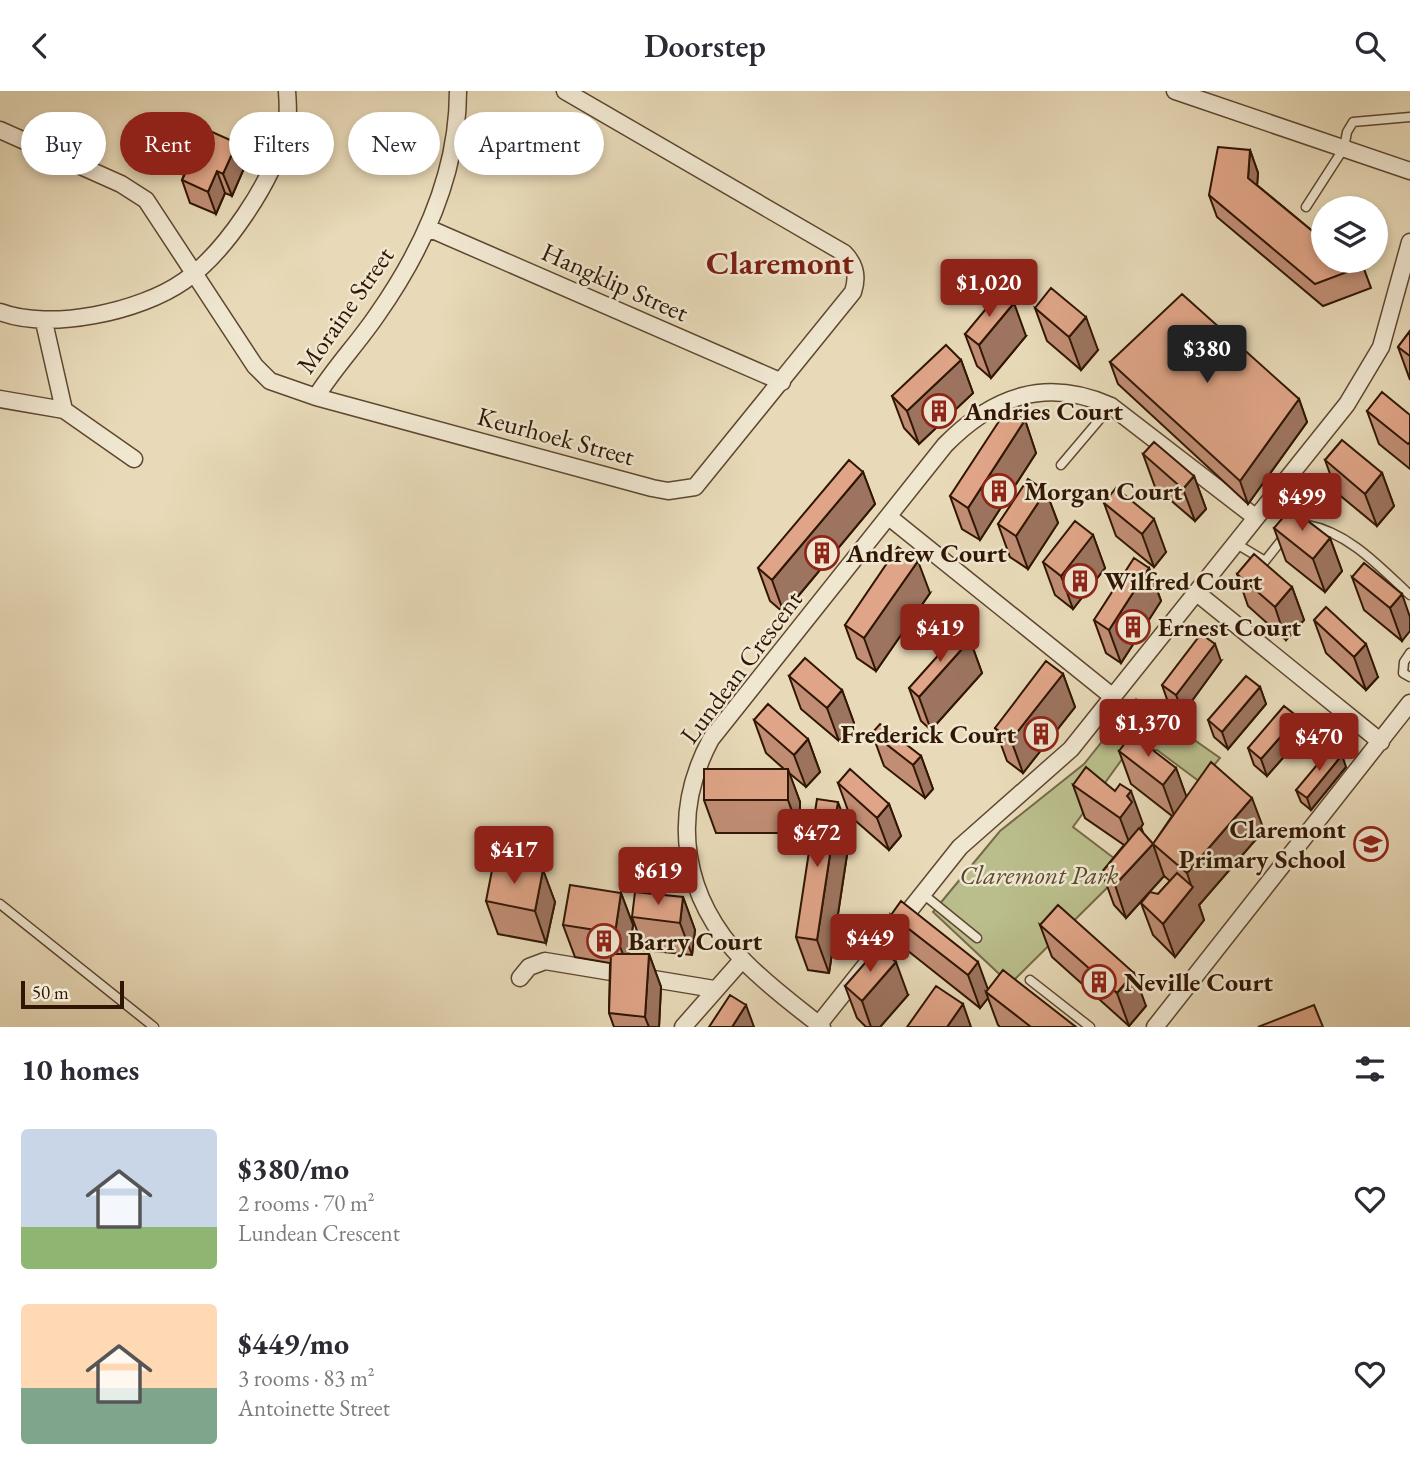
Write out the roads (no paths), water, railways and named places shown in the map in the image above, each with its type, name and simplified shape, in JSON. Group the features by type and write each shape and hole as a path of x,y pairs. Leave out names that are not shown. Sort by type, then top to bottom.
{"street":[{"path":"0,312 44,322 121,307 173,288 194,274 240,221 265,178 285,133 287,91"},
{"name":"Moraine Street","path":"316,397 376,317 428,228 453,157 458,131 458,91"},
{"name":"Keurhoek Street","path":"0,129 140,195 264,376 280,385 668,491 689,489 701,483 853,292 856,272 852,261 844,253 565,91"},
{"path":"1175,91 1410,171"},
{"name":"Hangklip Street","path":"428,228 782,382"},
{"path":"820,1025 960,847 1071,749 1347,404 1370,370 1392,315 1410,242"},
{"path":"44,322 64,410"},
{"name":"Lundean Crescent","path":"820,1025 742,960 718,927 697,889 685,845 688,803 696,771 711,739 945,445 969,420 995,404 1027,394 1059,392 1092,398 1111,406 1255,517"},
{"path":"0,399 64,410 134,459"},
{"path":"889,517 1113,697"},
{"path":"1197,593 1381,742"},
{"path":"1155,1027 1410,703"},
{"path":"683,1027 742,960"},
{"path":"520,978 529,967 545,961 714,989"}],"lane":[{"path":"1306,208 1343,148 1353,122 1410,117"},
{"path":"1061,465 1111,406"},
{"path":"1235,544 1265,561 1286,533 1303,525 1328,529 1368,557 1410,594"},
{"path":"1410,653 1404,662 1404,673 1410,677"},
{"path":"923,894 978,938"},
{"path":"0,904 153,1027"},
{"path":"1030,980 1090,1027"}],"place":[{"name":"Andries Court","path":"939,411"},
{"name":"Morgan Court","path":"999,491"},
{"name":"Andrew Court","path":"822,553"},
{"name":"Wilfred Court","path":"1080,581"},
{"name":"Ernest Court","path":"1133,627"},
{"name":"Frederick Court","path":"1041,734"},
{"name":"Claremont Primary School","path":"1371,844"},
{"name":"Barry Court","path":"604,941"},
{"name":"Neville Court","path":"1099,982"}],"district":[{"name":"Claremont","path":"780,262"}],"park label":[{"name":"Claremont Park","path":"1039,875"}]}
